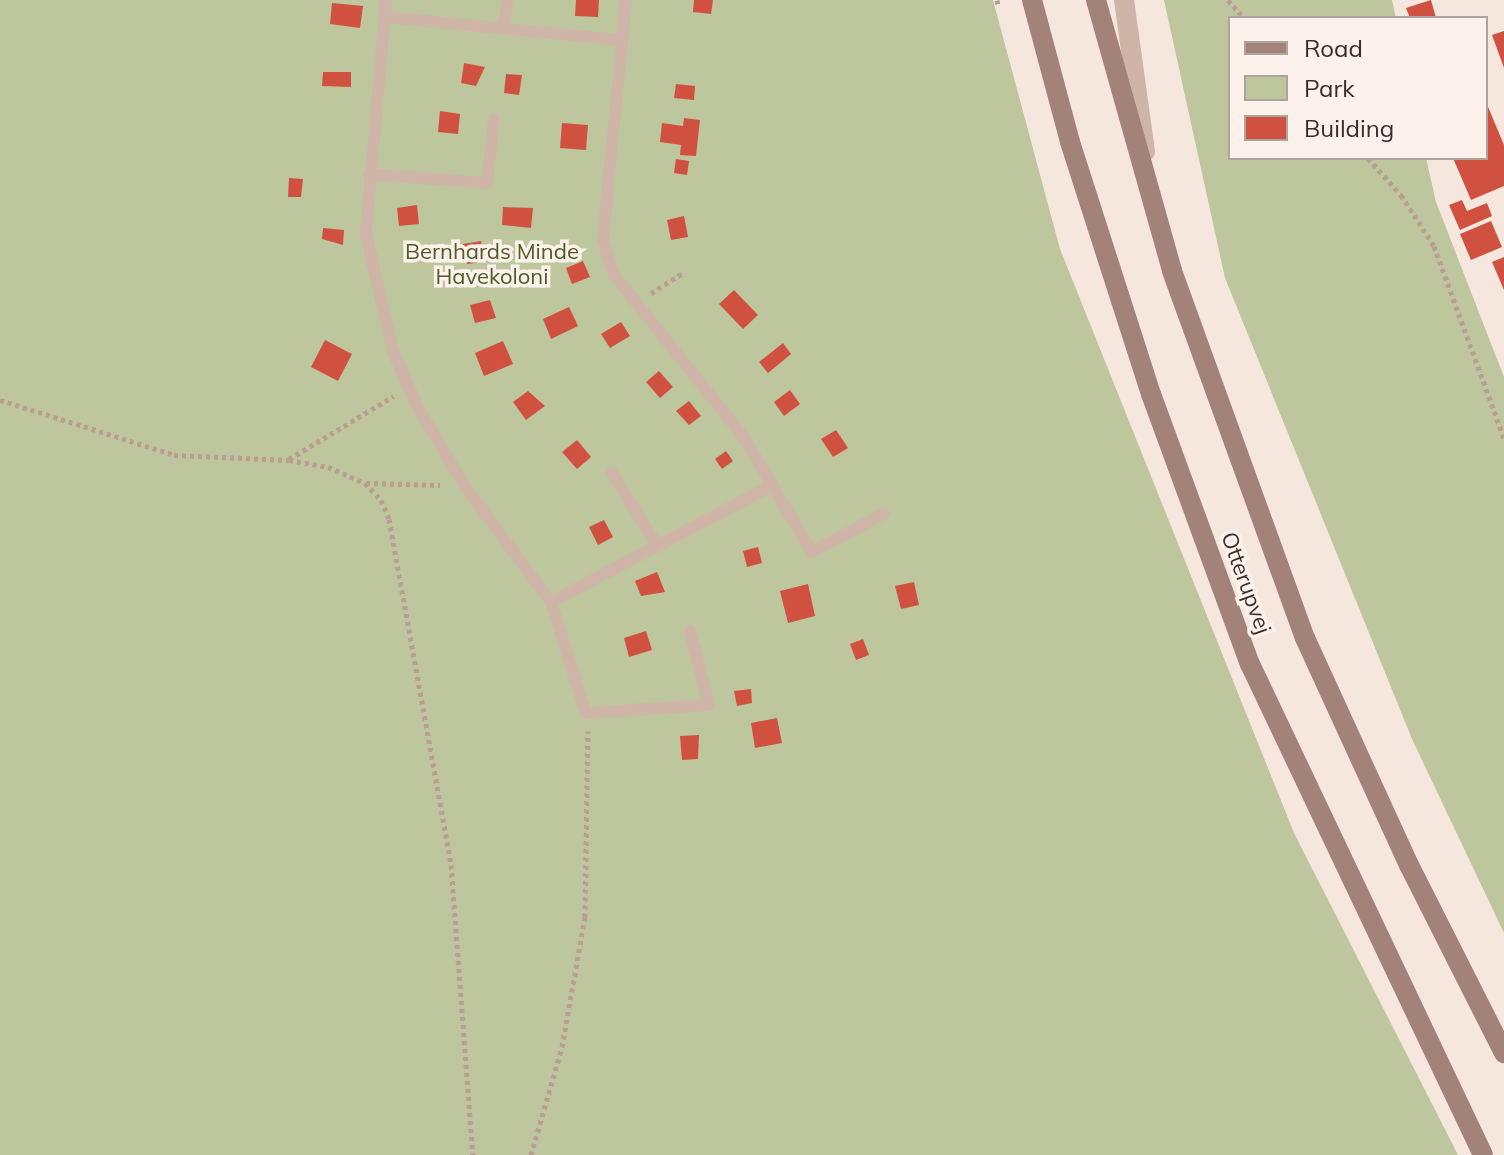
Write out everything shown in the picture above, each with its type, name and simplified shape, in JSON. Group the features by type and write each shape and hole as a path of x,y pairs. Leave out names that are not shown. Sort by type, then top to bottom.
{"main road":[{"name":"Otterupvej","path":"1032,0 1070,142 1151,394 1250,664 1483,1155"},
{"name":"Otterupvej","path":"1096,0 1150,196 1203,360 1305,638 1409,865 1504,1053"}],"street":[{"path":"1124,0 1150,196"}],"lane":[{"path":"386,0 366,234 393,351 409,387 464,485 551,602 586,713 709,705 690,631"},
{"path":"504,26 507,0"},
{"path":"626,0 603,241 614,275 634,304 719,406 773,485 812,552 883,514"},
{"path":"385,17 504,26 621,40"},
{"path":"369,174 487,183 494,119"},
{"path":"612,473 658,547"},
{"path":"551,602 773,485"}],"path":[{"path":"1228,0 1242,16"},
{"path":"1370,160 1401,195 1434,246 1504,438"},
{"path":"634,304 681,274"},
{"path":"289,460 409,387"},
{"path":"0,400 174,455 289,460 365,483 464,485"},
{"path":"365,483 389,519 451,865 473,1155"},
{"path":"531,1155 562,1047 585,917 591,776 586,713"}],"green space":[{"name":"Bernhards Minde Havekoloni","path":"0,0 993,0 1060,249 1294,833 1458,1155 0,1155"},
{"path":"1164,0 1392,0 1396,16 1228,16 1228,160 1426,160 1436,202 1504,377 1504,933 1412,739 1225,278"}],"building":[{"path":"576,0 599,0 598,17 575,16"},
{"path":"694,0 713,0 711,14 693,12"},
{"path":"1431,0 1435,16 1409,16 1406,8"},
{"path":"332,3 363,6 360,28 330,24"},
{"path":"1504,31 1504,68 1492,35"},
{"path":"464,63 485,67 476,86 461,83"},
{"path":"323,72 351,72 351,87 322,86"},
{"path":"506,74 522,75 519,95 504,93"},
{"path":"676,84 695,86 694,100 674,98"},
{"path":"1488,107 1504,145 1504,186 1471,200 1454,160 1488,160"},
{"path":"440,111 460,114 458,134 438,132"},
{"path":"684,118 700,120 696,156 680,155 681,145 660,142 662,123 683,126"},
{"path":"562,123 588,125 586,150 560,148"},
{"path":"676,159 689,161 687,175 674,173"},
{"path":"289,178 303,179 301,197 288,197"},
{"path":"1462,200 1467,211 1487,203 1492,216 1460,230 1449,205"},
{"path":"417,205 419,224 399,226 397,208"},
{"path":"503,207 533,208 531,228 502,225"},
{"path":"684,216 688,237 671,240 667,220"},
{"path":"1491,221 1502,247 1471,260 1460,234"},
{"path":"323,228 344,230 343,245 322,239"},
{"path":"481,241 484,262 467,264 463,244"},
{"path":"1504,257 1504,290 1492,262"},
{"path":"583,261 590,277 572,284 566,268"},
{"path":"734,290 758,315 743,329 719,304"},
{"path":"490,300 496,318 475,323 470,305"},
{"path":"569,307 578,326 551,339 543,319"},
{"path":"621,322 630,336 610,348 601,334"},
{"path":"325,340 352,354 338,381 311,367"},
{"path":"503,341 513,364 484,376 475,353"},
{"path":"783,343 791,354 768,373 759,362"},
{"path":"659,371 673,387 660,398 646,382"},
{"path":"790,390 800,404 784,416 774,402"},
{"path":"528,391 545,406 526,420 513,402"},
{"path":"689,401 701,416 689,425 676,411"},
{"path":"836,430 848,448 833,457 821,439"},
{"path":"577,440 591,457 577,469 562,452"},
{"path":"726,451 733,461 722,469 715,459"},
{"path":"604,520 613,537 598,545 589,527"},
{"path":"758,547 762,563 747,567 743,551"},
{"path":"657,572 665,592 641,596 635,581"},
{"path":"914,582 919,605 901,609 895,586"},
{"path":"808,584 815,616 788,623 780,591"},
{"path":"646,631 652,650 629,657 624,638"},
{"path":"863,639 869,655 856,660 850,644"},
{"path":"751,689 752,703 737,706 734,691"},
{"path":"777,718 782,743 755,748 751,723"},
{"path":"699,735 698,759 682,760 680,736"}]}
